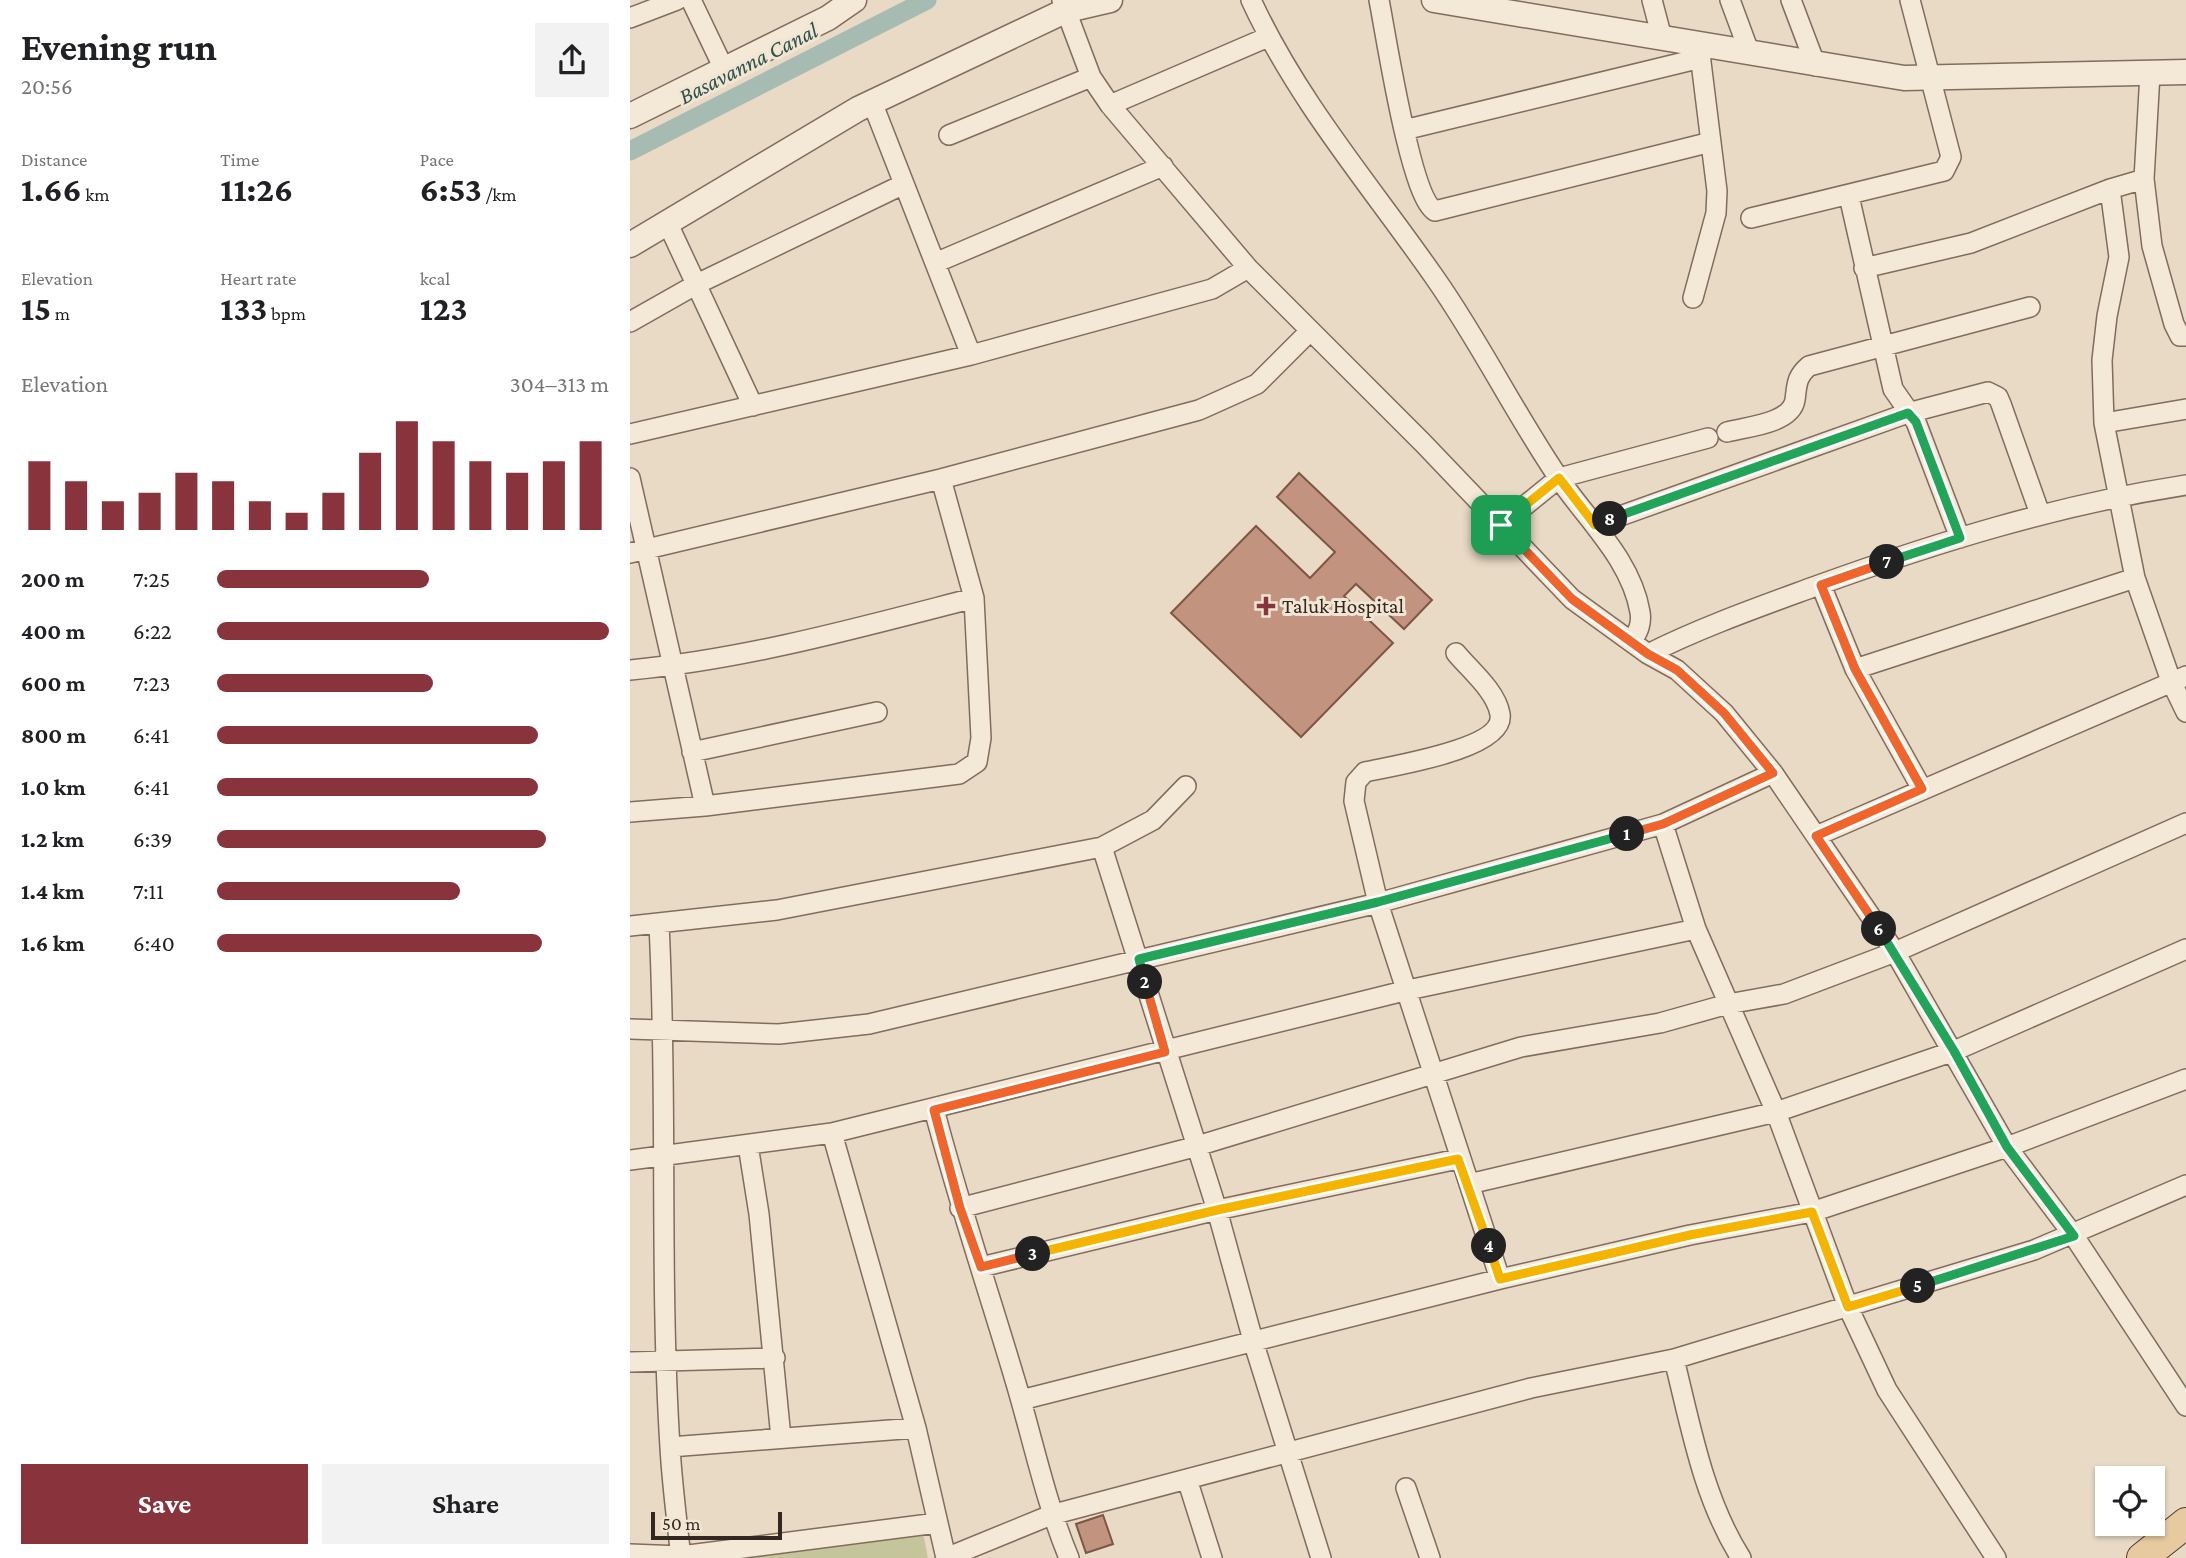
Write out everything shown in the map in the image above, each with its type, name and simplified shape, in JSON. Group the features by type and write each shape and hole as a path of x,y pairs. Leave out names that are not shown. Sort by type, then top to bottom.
{"main road":[{"path":"2142,1558 2186,1523"}],"street":[{"path":"630,18 677,0"},
{"path":"691,0 724,69"},
{"path":"630,116 828,18 854,0"},
{"path":"630,245 873,102 1065,5 1110,0"},
{"path":"1251,0 1268,37 1327,132 1436,279 1559,478 1608,541 1640,611 1640,627 1632,642"},
{"path":"1379,0 1404,130 1419,187 1428,207 1434,211 1712,142"},
{"path":"1440,0 1511,6 1662,38 1700,52"},
{"path":"1652,0 1662,38"},
{"path":"1730,0 1750,54"},
{"path":"1791,0 1816,66"},
{"path":"1751,218 1944,171 1949,165 1951,157 1910,0"},
{"path":"1065,5 1091,78 1110,105 1248,268 1572,599 1648,654 1677,670 1724,713 1773,773 1895,952 2007,1147 2074,1236 2186,1406"},
{"path":"1110,105 1268,37"},
{"path":"1404,130 1700,52 1750,54 1816,66 1930,80 2186,72"},
{"path":"1693,298 1716,213 1717,191 1700,52"},
{"path":"2150,73 2144,179 2152,246 2174,324 2180,335 2186,337"},
{"path":"949,135 1091,78"},
{"path":"873,102 971,355"},
{"path":"935,263 1163,166"},
{"path":"1864,268 1971,243 2109,189 2144,179"},
{"path":"630,322 697,284 904,184"},
{"path":"2109,189 2119,257 2107,316 2102,359 2104,423 2135,578 2179,679 2186,712"},
{"path":"1849,196 1893,389 1916,422 1960,538"},
{"path":"668,224 753,406"},
{"path":"630,434 971,355 1212,289 1248,268"},
{"path":"1727,432 1786,414 1795,404 1797,380 1809,366 2030,307"},
{"path":"637,551 941,479 1199,410 1257,384 1309,332"},
{"path":"1595,525 1908,413 1981,392 1998,397 2040,513"},
{"path":"2104,423 2185,413"},
{"path":"1501,525 1559,478 1708,438"},
{"path":"630,478 637,551 673,666 705,806"},
{"path":"630,812 705,806 959,774 969,770 977,762 981,751 974,598 941,479"},
{"path":"1648,654 1693,631 1960,538 2040,513 2119,495 2186,485"},
{"path":"1855,669 2135,578"},
{"path":"1821,585 1855,669 1922,789"},
{"path":"630,670 673,666 789,645 974,598"},
{"path":"1456,653 1496,701 1500,722 1480,742 1365,772 1356,782 1354,801 1378,902 1408,990 1458,1159 1469,1184 1500,1279"},
{"path":"1816,836 2179,679"},
{"path":"692,752 877,712"},
{"path":"630,1029 779,1034 828,1031 869,1024 1378,902 1663,824 1773,773"},
{"path":"630,926 659,925 777,910 1102,847 1153,820 1186,786"},
{"path":"960,1208 1194,1147 1521,1047 1660,1023 1728,1004 1784,994 1895,952 2186,823"},
{"path":"1663,824 1696,929 1776,1112 1848,1307 1887,1390 1996,1558"},
{"path":"1102,847 1139,959 1194,1147 1217,1210 1254,1344 1321,1558"},
{"path":"659,925 664,1030 667,1363 670,1447 681,1557"},
{"path":"630,1160 832,1133 934,1110 1408,990 1696,929"},
{"path":"1469,1184 1776,1112 1954,1051 2186,949"},
{"path":"1021,1400 1254,1344 1500,1279 1690,1235 1812,1212 2007,1147 2186,1079"},
{"path":"934,1110 960,1208 981,1267 1021,1400 1051,1515 1069,1558"},
{"path":"832,1133 916,1428 946,1558 1051,1515 1531,1388 1674,1359 1848,1307 2074,1236 2186,1185"},
{"path":"748,1144 775,1358 781,1438"},
{"path":"981,1267 1217,1210 1458,1159"},
{"path":"630,1363 775,1358"},
{"path":"1674,1359 1701,1466 1718,1517 1741,1558"},
{"path":"670,1447 916,1428"},
{"path":"1187,1479 1212,1558"},
{"path":"1406,1488 1430,1558"},
{"path":"630,1554 681,1557 937,1523"}],"green space":[{"path":"922,1528 928,1558 691,1558"}],"building":[{"name":"Taluk Hospital","path":"1299,473 1432,600 1404,629 1356,584 1344,596 1393,643 1301,737 1171,613 1256,526 1310,578 1335,552 1277,497"},
{"path":"1103,1515 1113,1544 1086,1553 1076,1524"}],"waterway":[{"name":"Basavanna Canal","path":"630,151 927,0"}],"place":[{"name":"Taluk Hospital","path":"1266,606"}],"route":[{"path":"1908,413 1916,422 1960,538 1821,585 1855,669 1922,789 1816,836 1895,952 2007,1147 2074,1236 1848,1307 1812,1212 1690,1235 1500,1279 1469,1184 1458,1159 1217,1210 981,1267 960,1208 934,1110 1165,1052 1139,959 1378,902 1663,824 1773,773 1724,713 1677,670 1648,654 1572,599 1501,525 1559,478 1595,525 1908,413"}]}
